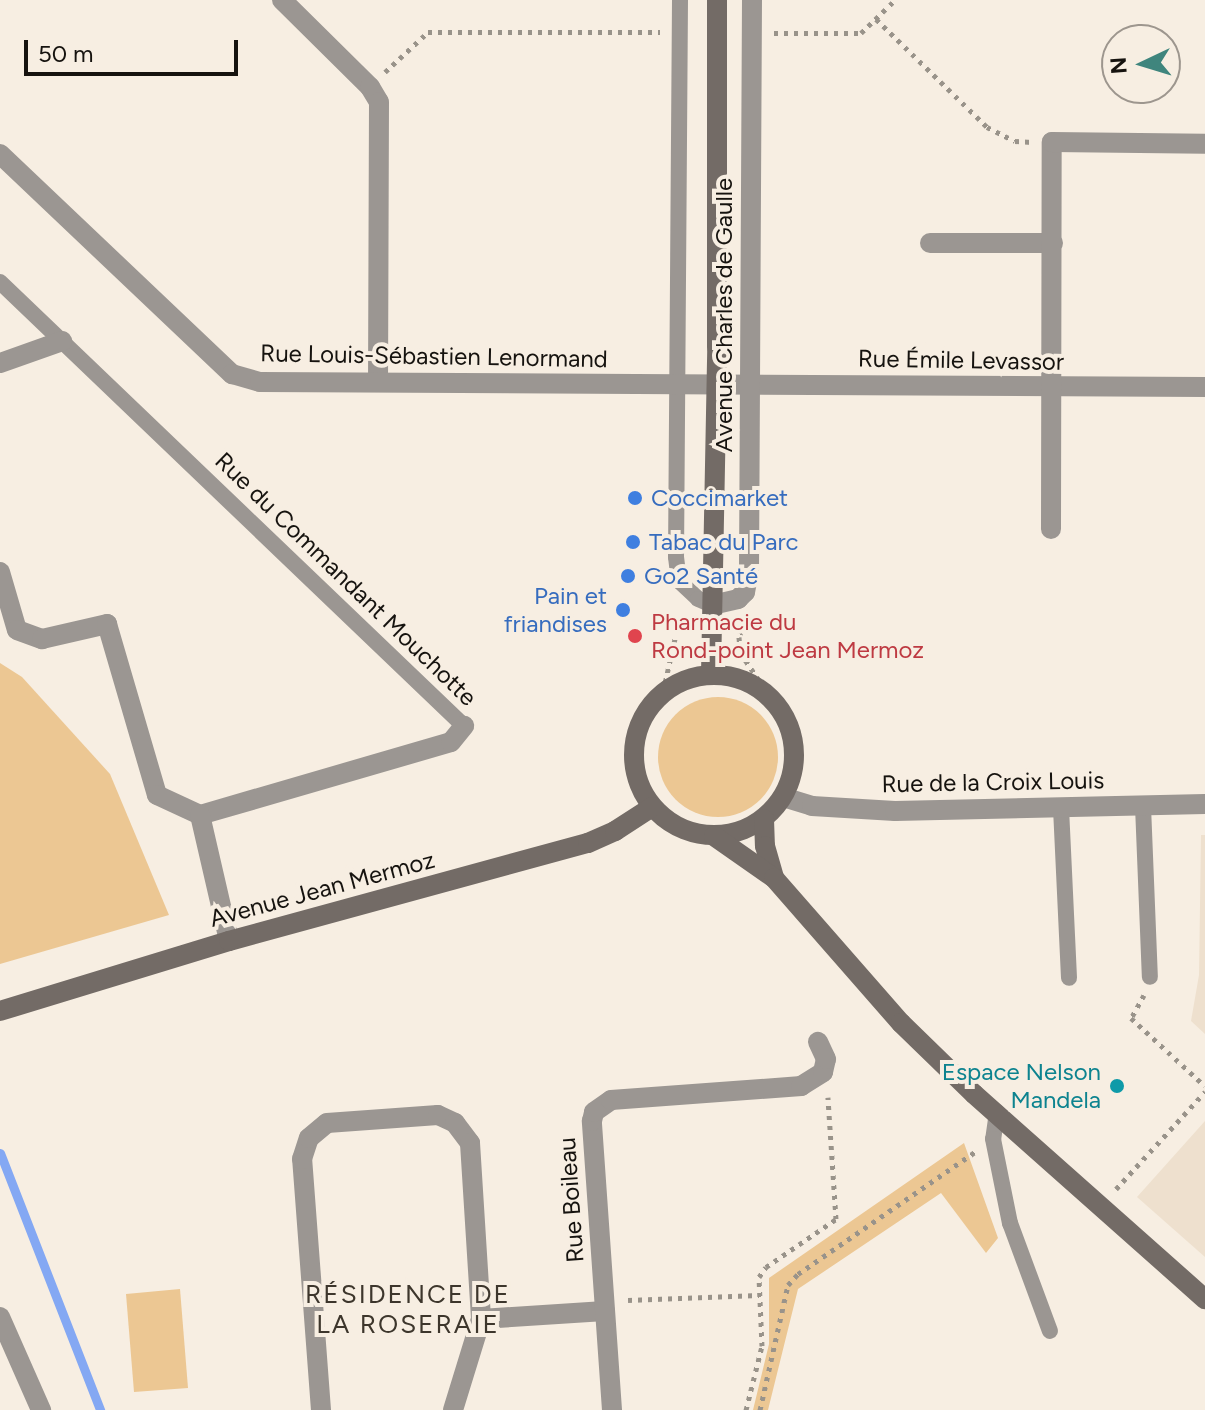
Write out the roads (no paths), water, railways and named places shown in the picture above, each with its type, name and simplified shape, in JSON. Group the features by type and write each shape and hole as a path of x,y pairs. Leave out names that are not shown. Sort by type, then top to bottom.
{"street":[{"path":"282,0 370,87 379,102 378,382"},
{"name":"Avenue Charles de Gaulle","path":"711,674 716,383 717,0"},
{"name":"Avenue Charles de Gaulle","path":"712,605 738,599 749,582 752,0"},
{"path":"1051,529 1052,142 1205,144"},
{"name":"Rue Louis-Sébastien Lenormand","path":"0,154 232,374 260,382 716,383"},
{"path":"930,243 1053,243"},
{"path":"0,363 62,341"},
{"name":"Rue Émile Levassor","path":"716,383 1205,387"},
{"path":"0,572 17,630 42,639 107,624 157,795 200,815 229,941"},
{"path":"711,674 733,676 770,697 784,714 795,756 783,797 764,819 740,832 714,836 691,833 670,823 652,807 639,785 633,760 636,735 647,711 663,692 686,679 711,674"},
{"name":"Rue du Commandant Mouchotte","path":"200,815 451,742 464,726"},
{"name":"Rue de la Croix Louis","path":"783,797 812,806 895,811 1205,804"},
{"name":"Avenue Jean Mermoz","path":"0,1011 229,941 588,843 615,831 652,807"},
{"path":"764,819 765,846 774,878"},
{"path":"714,836 774,878 901,1023 1205,1299"},
{"name":"Rue Boileau","path":"612,1410 592,1121 601,1104 611,1100 801,1086 823,1072 826,1059 818,1042"},
{"path":"321,1410 302,1159 309,1138 327,1123 438,1115 455,1123 470,1143 481,1319 453,1410"},
{"path":"481,1319 604,1306"},
{"path":"0,1317 41,1410"}],"lane":[{"path":"680,0 676,557 679,581 698,599 712,605"},
{"name":"Rue du Commandant Mouchotte","path":"0,282 464,726"},
{"path":"1143,806 1150,977"},
{"path":"1061,808 1069,978"},
{"path":"997,1112 993,1139 1010,1223 1050,1331"}],"waterway":[{"path":"0,1153 100,1410"}],"place":[{"name":"Coccimarket","path":"635,498"},
{"name":"Tabac du Parc","path":"633,542"},
{"name":"Go2 Santé","path":"628,576"},
{"name":"Pain et friandises","path":"623,610"},
{"name":"Pharmacie du Rond-point Jean Mermoz","path":"635,636"},
{"name":"Espace Nelson Mandela","path":"1117,1086"}],"district":[{"name":"RÉSIDENCE DE LA ROSERAIE","path":"408,1310"}]}
